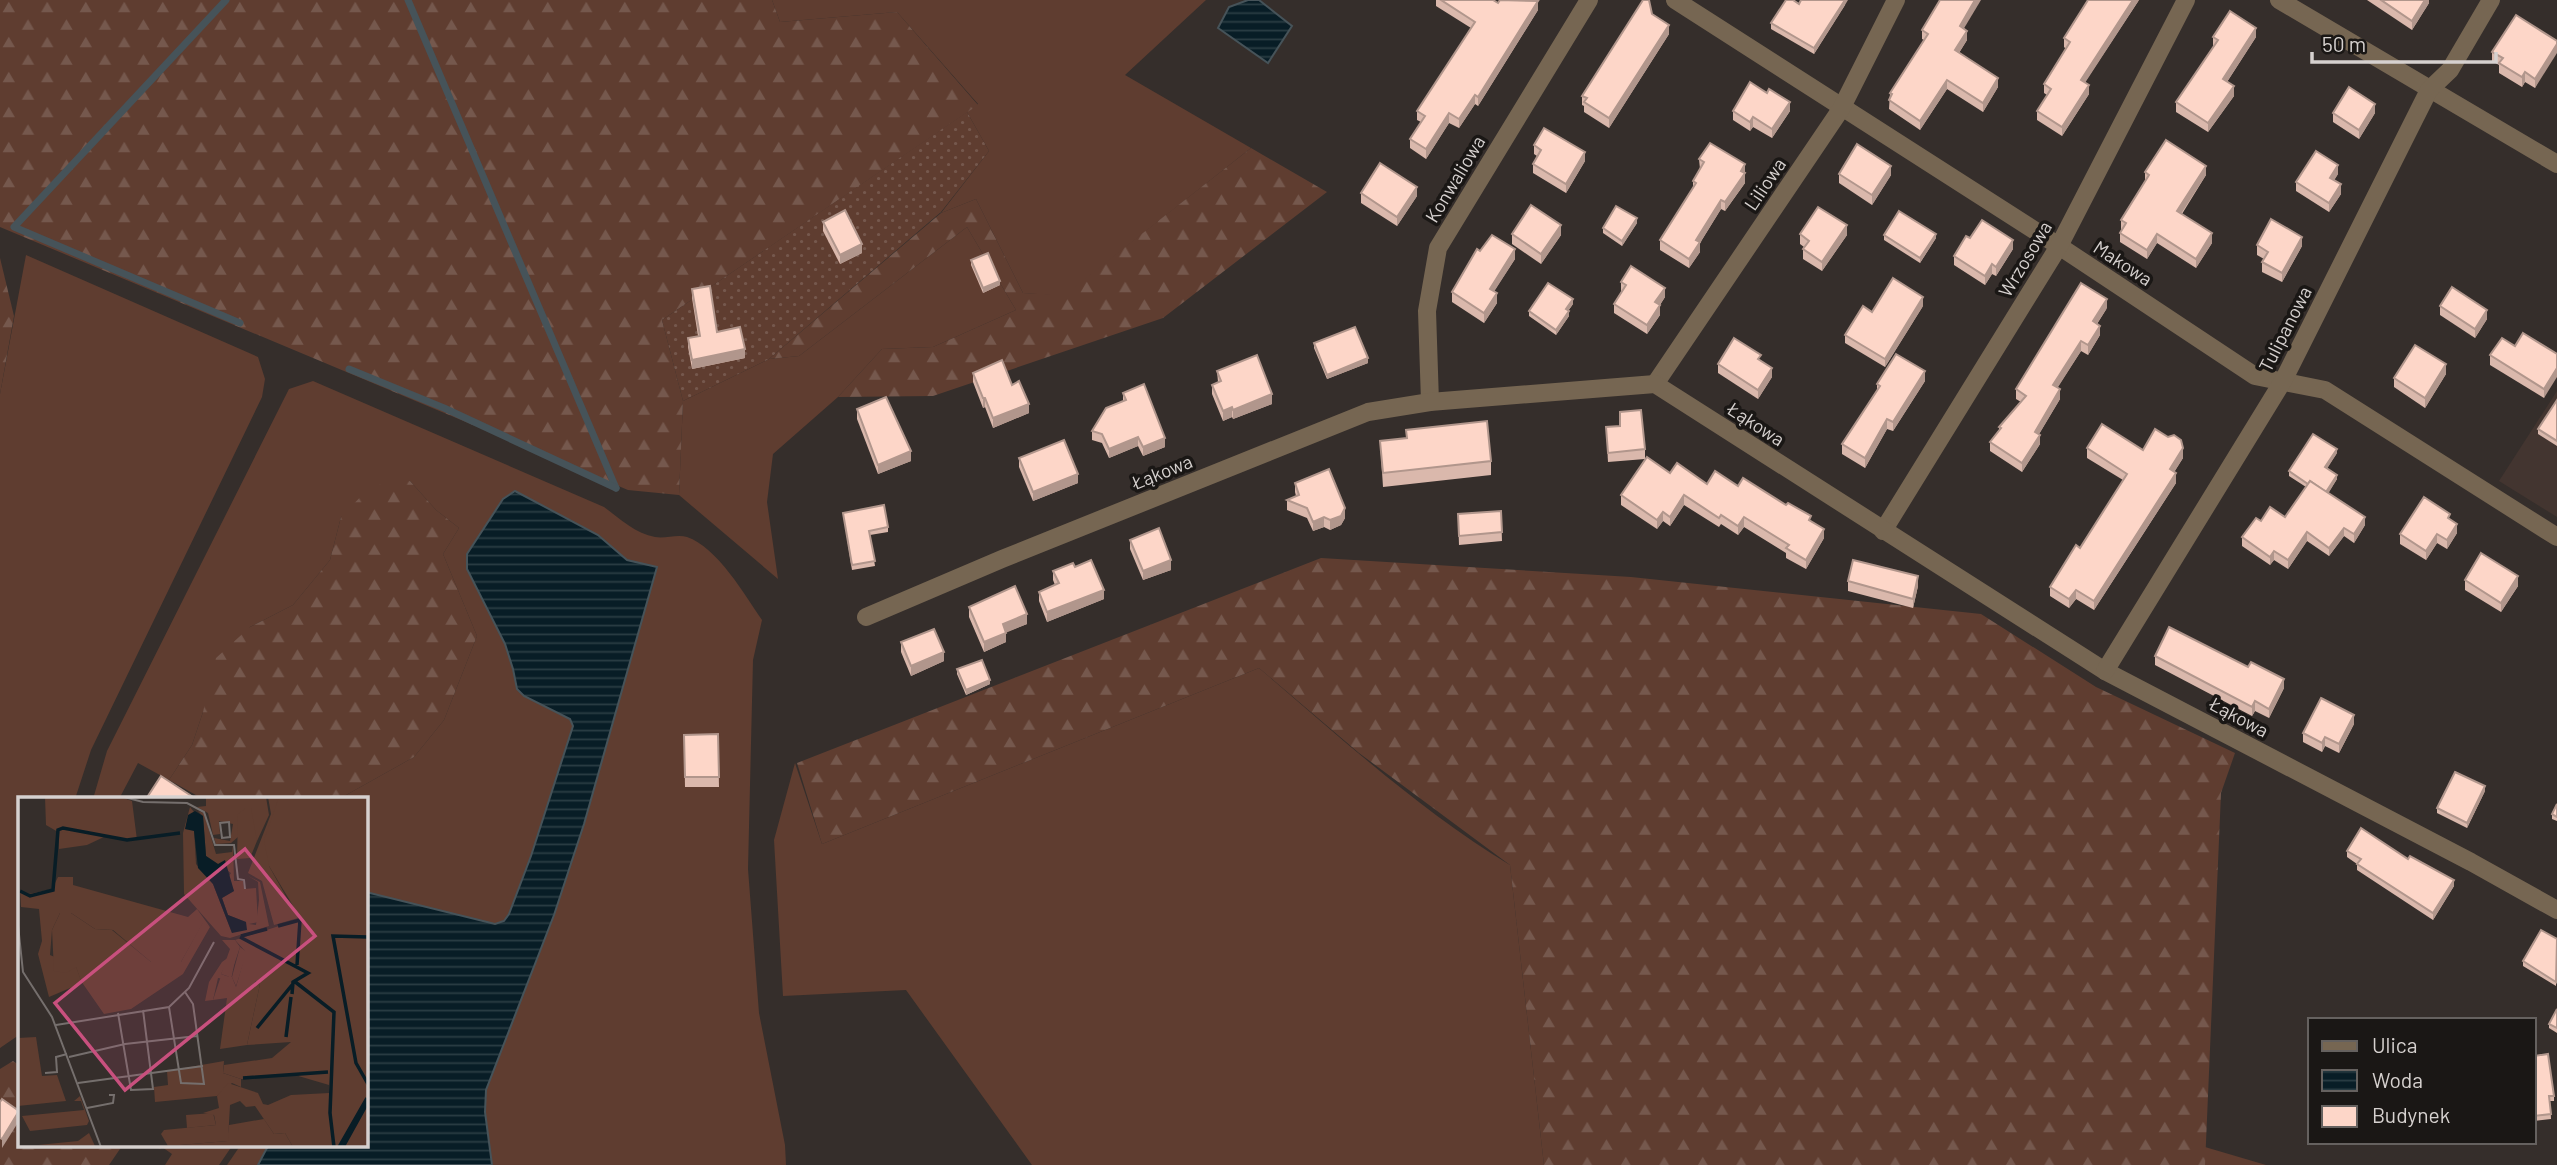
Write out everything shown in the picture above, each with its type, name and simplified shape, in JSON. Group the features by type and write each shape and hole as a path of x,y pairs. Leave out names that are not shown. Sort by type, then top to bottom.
{"street":[{"name":"Konwaliowa","path":"1430,402 1427,311 1438,248 1589,0"},
{"name":"Makowa","path":"1675,0 1841,109 2059,246 2255,376 2325,390 2557,537"},
{"name":"Liliowa","path":"1654,384 1841,109 1896,0"},
{"name":"Wrzosowa","path":"1884,531 2059,246 2186,0"},
{"path":"2279,0 2557,164"},
{"name":"Tulipanowa","path":"2105,671 2283,381 2429,90 2450,69 2491,0"},
{"name":"Łąkowa","path":"866,617 1002,559 1368,412 1430,402 1654,384 2105,671 2471,862 2557,910"}],"shaded area":[{"path":"2557,391 2557,517 2499,481"}],"green space":[{"path":"0,0 772,0 780,22 897,12 978,105 662,320 683,401 679,495 628,490 0,227"},
{"path":"772,0 1206,0 1125,75 1251,148 1064,296 1023,293 976,199 941,213 989,151 967,112 978,104 897,12 780,22"},
{"path":"967,112 989,151 941,212 769,359 683,401 662,320"},
{"path":"1251,148 1327,192 1163,318 933,396 838,397 882,349 933,347 1016,310 967,227 799,356 769,359 941,213 976,199 1023,293 1064,295"},
{"path":"967,227 1016,310 933,347 882,349 838,397 773,454 767,502 778,579 679,495 683,401 769,359 799,356"},
{"path":"26,255 258,357 265,379 262,397 91,750 76,797 18,797 18,1036 0,1048 0,394"},
{"path":"0,258 14,316 0,394"},
{"path":"313,381 604,507 641,533 659,537 683,536 698,542 739,585 762,620 753,660 748,869 759,1013 785,1145 786,1165 492,1165 485,1112 486,1090 554,915 584,824 657,567 627,560 598,535 515,491 503,499 467,569 505,644 517,689 524,696 570,719 573,726 530,861 504,921 495,924 368,892 368,797 343,797 414,757 444,720 477,636 443,554 459,528 436,510 410,481 341,517 330,560 293,605 250,627 203,712 192,745 169,780 138,763 120,797 94,797 107,751 289,389"},
{"path":"410,481 436,510 459,528 443,554 477,636 444,720 414,757 343,797 199,797 169,780 192,745 216,658 250,627 293,605 330,560 341,517 371,486"},
{"path":"1321,558 1631,577 1981,614 2096,687 2235,753 2221,793 2205,1165 1544,1165 1510,865 1359,753 1259,668 822,844 797,763"},
{"path":"1259,668 1412,797 1476,844 1510,865 1544,1165 1032,1165 906,990 783,996 774,840 795,763 822,844"},
{"path":"13,1061 18,1064 18,1148 121,1148 109,1165 0,1165 0,1069"},
{"path":"2205,1147 2266,1165 2205,1165"},
{"path":"163,1148 231,1148 219,1165 165,1165 172,1154"},
{"path":"239,1148 267,1148 258,1165 227,1165"}],"water":[{"path":"1248,0 1259,0 1292,26 1268,63 1218,28 1229,7"},
{"path":"515,491 598,535 627,560 657,567 584,824 554,915 486,1090 485,1112 492,1165 258,1165 267,1148 368,1148 368,892 495,924 504,921 509,914 531,856 573,726 570,719 524,696 517,689 505,644 467,569 467,554 503,499"}],"building":[{"path":"1441,0 1493,0 1498,3 1500,0 1538,1 1478,97 1475,95 1459,119 1449,113 1426,149 1410,139 1425,116 1417,111 1475,22"},
{"path":"1643,0 1649,0 1652,14 1669,25 1609,118 1584,102 1587,98 1582,96"},
{"path":"1786,0 1799,4 1801,0 1845,0 1814,48 1771,23"},
{"path":"1940,0 1975,0 1960,26 1967,31 1955,50 1998,78 1983,103 1947,80 1920,121 1889,100 1892,94 1890,93 1928,34 1922,30"},
{"path":"2088,0 2133,0 2081,80 2089,85 2062,127 2037,111 2051,89 2044,84 2070,42 2064,38"},
{"path":"2381,0 2425,0 2412,21"},
{"path":"2230,11 2256,28 2223,79 2234,86 2208,123 2176,102 2218,40 2213,37"},
{"path":"2516,15 2557,41 2535,79 2525,72 2522,77 2499,63 2503,58 2492,52"},
{"path":"1750,82 1767,93 1769,89 1790,102 1772,129 1753,117 1750,122 1733,111"},
{"path":"2349,87 2375,104 2359,130 2333,113"},
{"path":"1544,128 1585,152 1566,184 1533,164 1541,150 1534,145"},
{"path":"2166,140 2206,166 2177,211 2212,233 2196,259 2157,234 2147,250 2120,233 2126,223 2121,220 2149,175 2145,172"},
{"path":"1710,143 1745,164 1741,171 1745,173 1725,202 1721,200 1696,240 1700,242 1689,259 1660,240 1696,183 1693,181 1704,162 1699,159"},
{"path":"1857,144 1891,166 1872,195 1839,174"},
{"path":"2316,151 2338,165 2330,178 2341,184 2329,203 2296,182"},
{"path":"1380,163 1417,187 1397,217 1361,193"},
{"path":"1531,205 1561,225 1541,254 1512,234"},
{"path":"1616,206 1637,218 1622,241 1603,228"},
{"path":"1818,207 1847,225 1822,262 1803,249 1809,241 1800,234"},
{"path":"845,210 862,244 840,255 823,222"},
{"path":"1899,211 1936,234 1920,258 1884,235"},
{"path":"2271,219 2302,237 2282,273 2262,262 2268,252 2257,245"},
{"path":"1982,220 2013,240 1996,267 1992,264 1985,276 1954,256 1966,236 1970,238"},
{"path":"1492,235 1515,249 1490,289 1497,293 1484,313 1452,292 1477,249 1480,251"},
{"path":"988,253 1000,281 983,288 971,260"},
{"path":"1631,266 1665,288 1655,302 1660,305 1647,325 1614,304 1626,285 1621,282"},
{"path":"1893,278 1923,297 1885,359 1845,335 1863,306 1872,312"},
{"path":"1548,283 1573,299 1566,309 1569,311 1556,330 1529,311"},
{"path":"2081,283 2107,299 2093,321 2100,326 2088,345 2081,341 2053,385 2060,389 2035,432 2040,435 2022,463 1990,442 2001,428 1999,427 2026,396 2016,389"},
{"path":"710,286 717,332 740,327 745,349 692,360 688,338 700,336 692,289"},
{"path":"2452,287 2487,310 2475,329 2440,306"},
{"path":"1355,327 1368,358 1327,375 1314,343"},
{"path":"2523,333 2557,354 2557,368 2544,389 2490,355 2502,338 2515,346"},
{"path":"1734,338 1761,355 1758,359 1772,368 1758,390 1718,364"},
{"path":"2415,345 2446,364 2425,398 2394,378"},
{"path":"1896,354 1925,371 1893,422 1887,419 1865,458 1842,444 1880,386 1877,384"},
{"path":"1257,355 1272,394 1233,410 1232,407 1223,411 1212,385 1221,381 1217,371"},
{"path":"1002,360 1012,385 1019,381 1029,404 993,418 973,373"},
{"path":"1144,384 1165,438 1143,447 1138,437 1109,449 1102,434 1092,431 1106,408 1126,400 1123,393"},
{"path":"886,397 911,451 878,465 857,409"},
{"path":"2557,400 2557,441 2538,429"},
{"path":"1641,410 1645,449 1608,453 1606,427 1620,426 1620,412"},
{"path":"1487,421 1491,461 1383,473 1380,441 1407,438 1406,430"},
{"path":"2102,424 2143,450 2155,429 2168,437 2174,435 2181,440 2183,448 2170,469 2176,473 2094,601 2076,590 2069,599 2050,587 2076,545 2080,548 2127,474 2087,448"},
{"path":"2313,434 2337,449 2325,467 2337,475 2326,492 2289,471"},
{"path":"1064,440 1078,474 1033,492 1019,458"},
{"path":"1647,457 1670,473 1677,463 1707,484 1715,471 1738,486 1743,478 1786,505 1788,503 1811,516 1809,520 1824,529 1806,560 1786,548 1789,545 1744,517 1738,526 1721,515 1719,518 1684,495 1670,517 1663,512 1657,520 1621,495"},
{"path":"1329,469 1345,508 1341,516 1330,520 1324,517 1313,522 1307,508 1287,500 1299,495 1295,483"},
{"path":"2310,481 2365,517 2354,534 2344,528 2329,548 2307,532 2288,560 2274,551 2270,557 2242,537 2256,518 2261,521 2270,507 2285,517"},
{"path":"2424,497 2450,514 2448,518 2457,524 2447,540 2437,534 2426,551 2400,534"},
{"path":"884,505 888,527 869,531 875,561 852,565 843,513"},
{"path":"1501,511 1502,532 1459,536 1458,514"},
{"path":"1159,528 1171,560 1143,571 1130,540"},
{"path":"2481,553 2518,576 2501,603 2465,580"},
{"path":"1091,560 1104,590 1047,612 1039,592 1059,583 1053,571 1073,563 1075,567"},
{"path":"1853,560 1918,576 1913,599 1848,581"},
{"path":"1015,586 1027,614 1003,624 1006,633 984,642 969,607"},
{"path":"2169,627 2248,667 2251,662 2284,679 2269,709 2255,701 2252,707 2155,656"},
{"path":"934,629 944,652 911,666 901,642"},
{"path":"982,660 990,680 966,690 957,669"},
{"path":"2321,698 2354,715 2339,744 2325,737 2322,743 2303,733"},
{"path":"718,734 719,777 685,777 684,735"},
{"path":"2455,772 2485,786 2467,823 2437,808"},
{"path":"161,776 193,797 147,797"},
{"path":"2557,804 2557,817 2552,814"},
{"path":"2361,828 2408,859 2410,856 2454,880 2433,913 2357,864 2361,859 2347,851"},
{"path":"2541,930 2557,939 2556,982 2523,961"},
{"path":"2557,1009 2557,1028 2549,1024"},
{"path":"2548,1054 2554,1096 2549,1096 2551,1114 2536,1116 2536,1056"},
{"path":"2,1099 18,1110 2,1139 0,1138"}],"waterway":[{"path":"226,0 14,227 240,323"},
{"path":"408,0 616,488"},
{"path":"349,369 444,408 616,488"}]}
